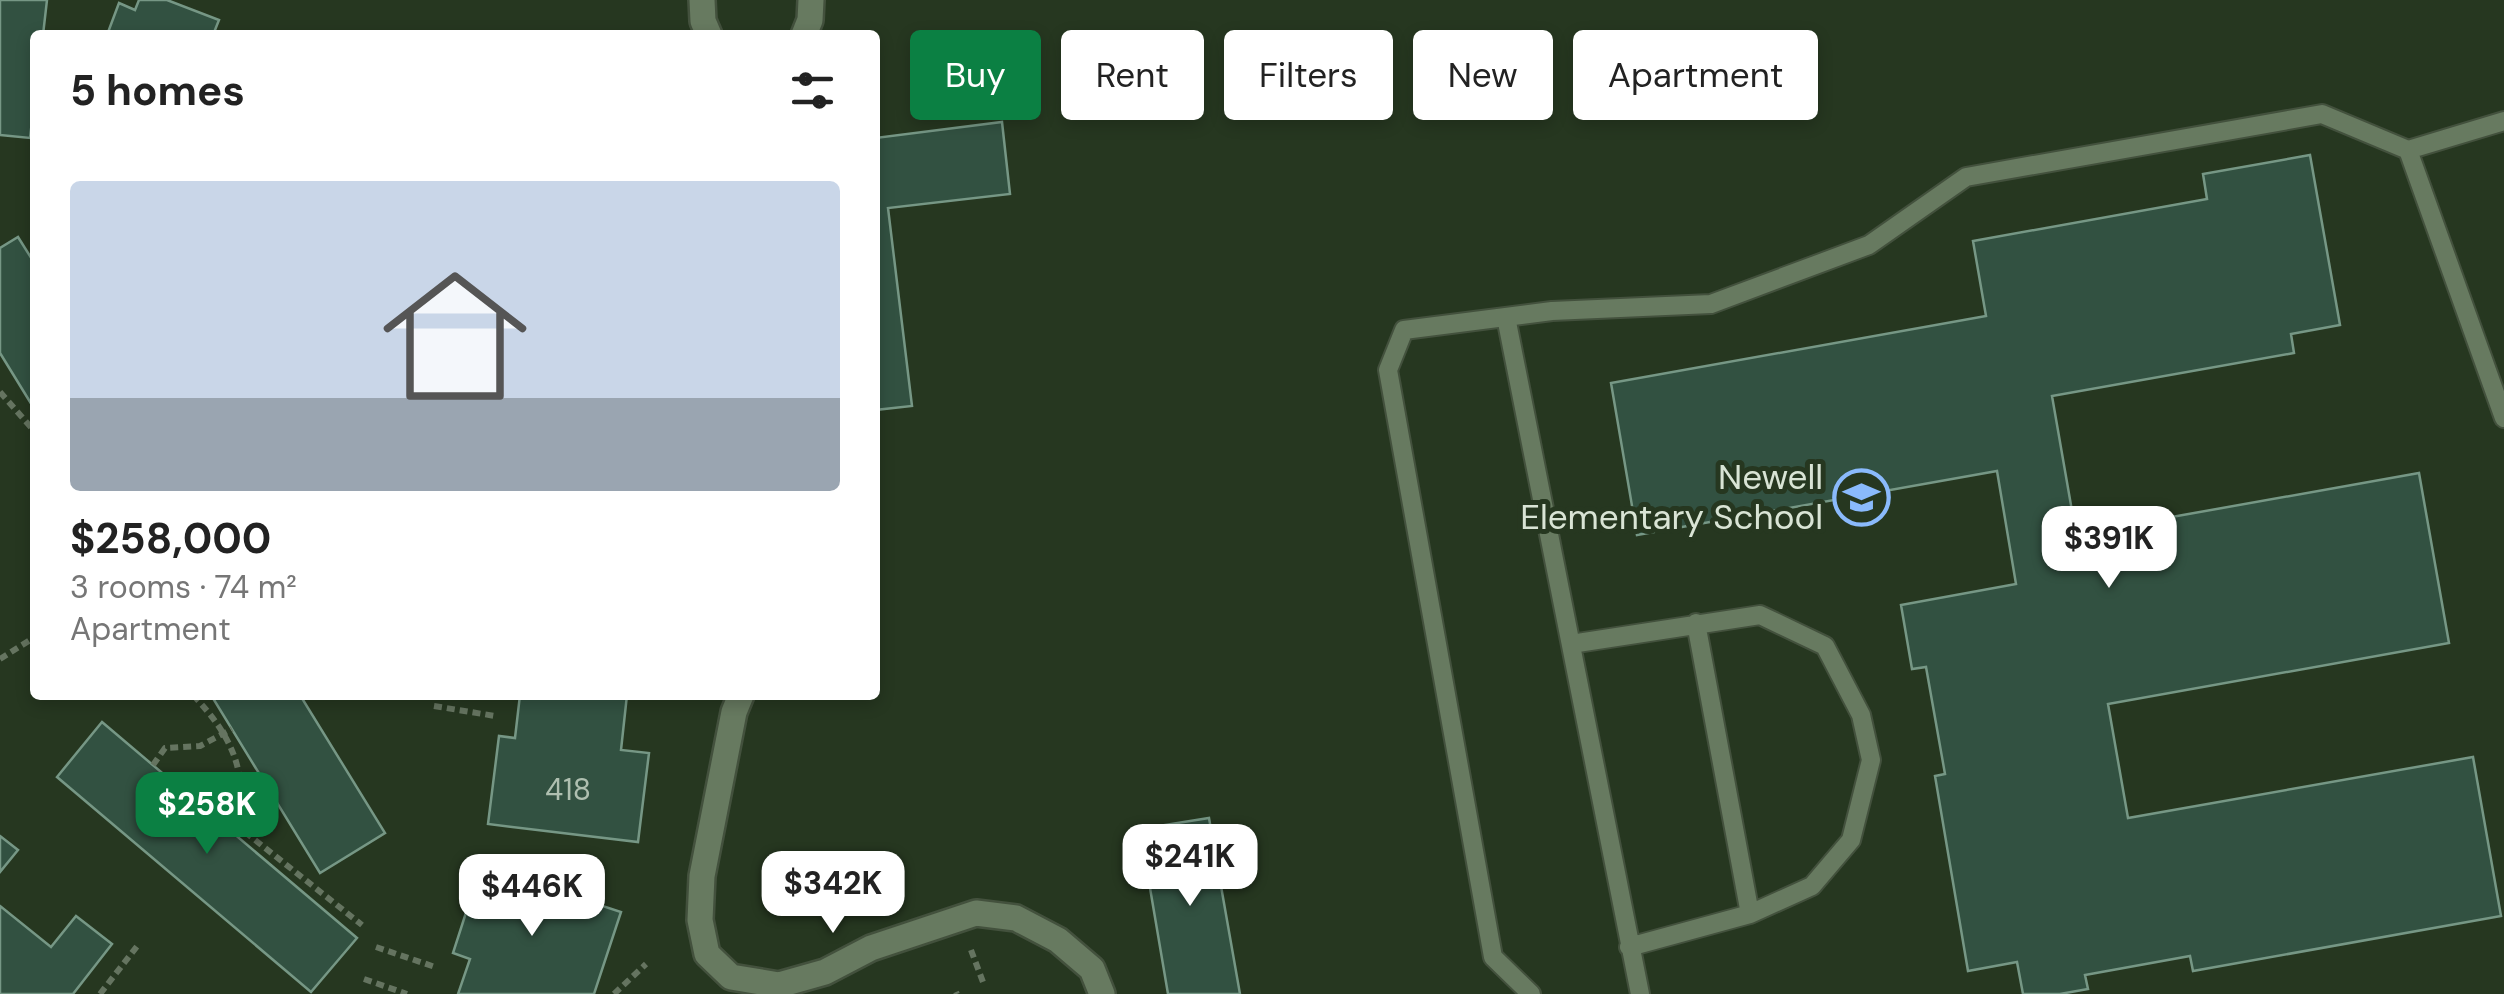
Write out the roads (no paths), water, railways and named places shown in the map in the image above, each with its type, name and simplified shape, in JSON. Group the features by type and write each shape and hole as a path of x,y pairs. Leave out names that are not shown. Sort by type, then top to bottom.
{"street":[{"path":"702,0 707,30"},
{"path":"806,30 810,0"},
{"path":"739,700 702,876 700,920 707,954 732,976 780,985 825,972 870,948 976,913 1016,918 1058,940 1092,969 1102,994"}],"lane":[{"path":"1531,994 1493,957 1388,370 1404,330 1552,311 1711,304 1869,245 1966,177 2322,114 2408,150 2504,122"},
{"path":"2408,150 2504,418"},
{"path":"1506,317 1640,994"},
{"path":"1570,644 1760,615 1824,646 1862,715 1872,760 1851,840 1812,886 1750,914 1629,947"},
{"path":"1696,624 1750,914"}],"place":[{"name":"Newell Elementary School","path":"1862,497"}]}
